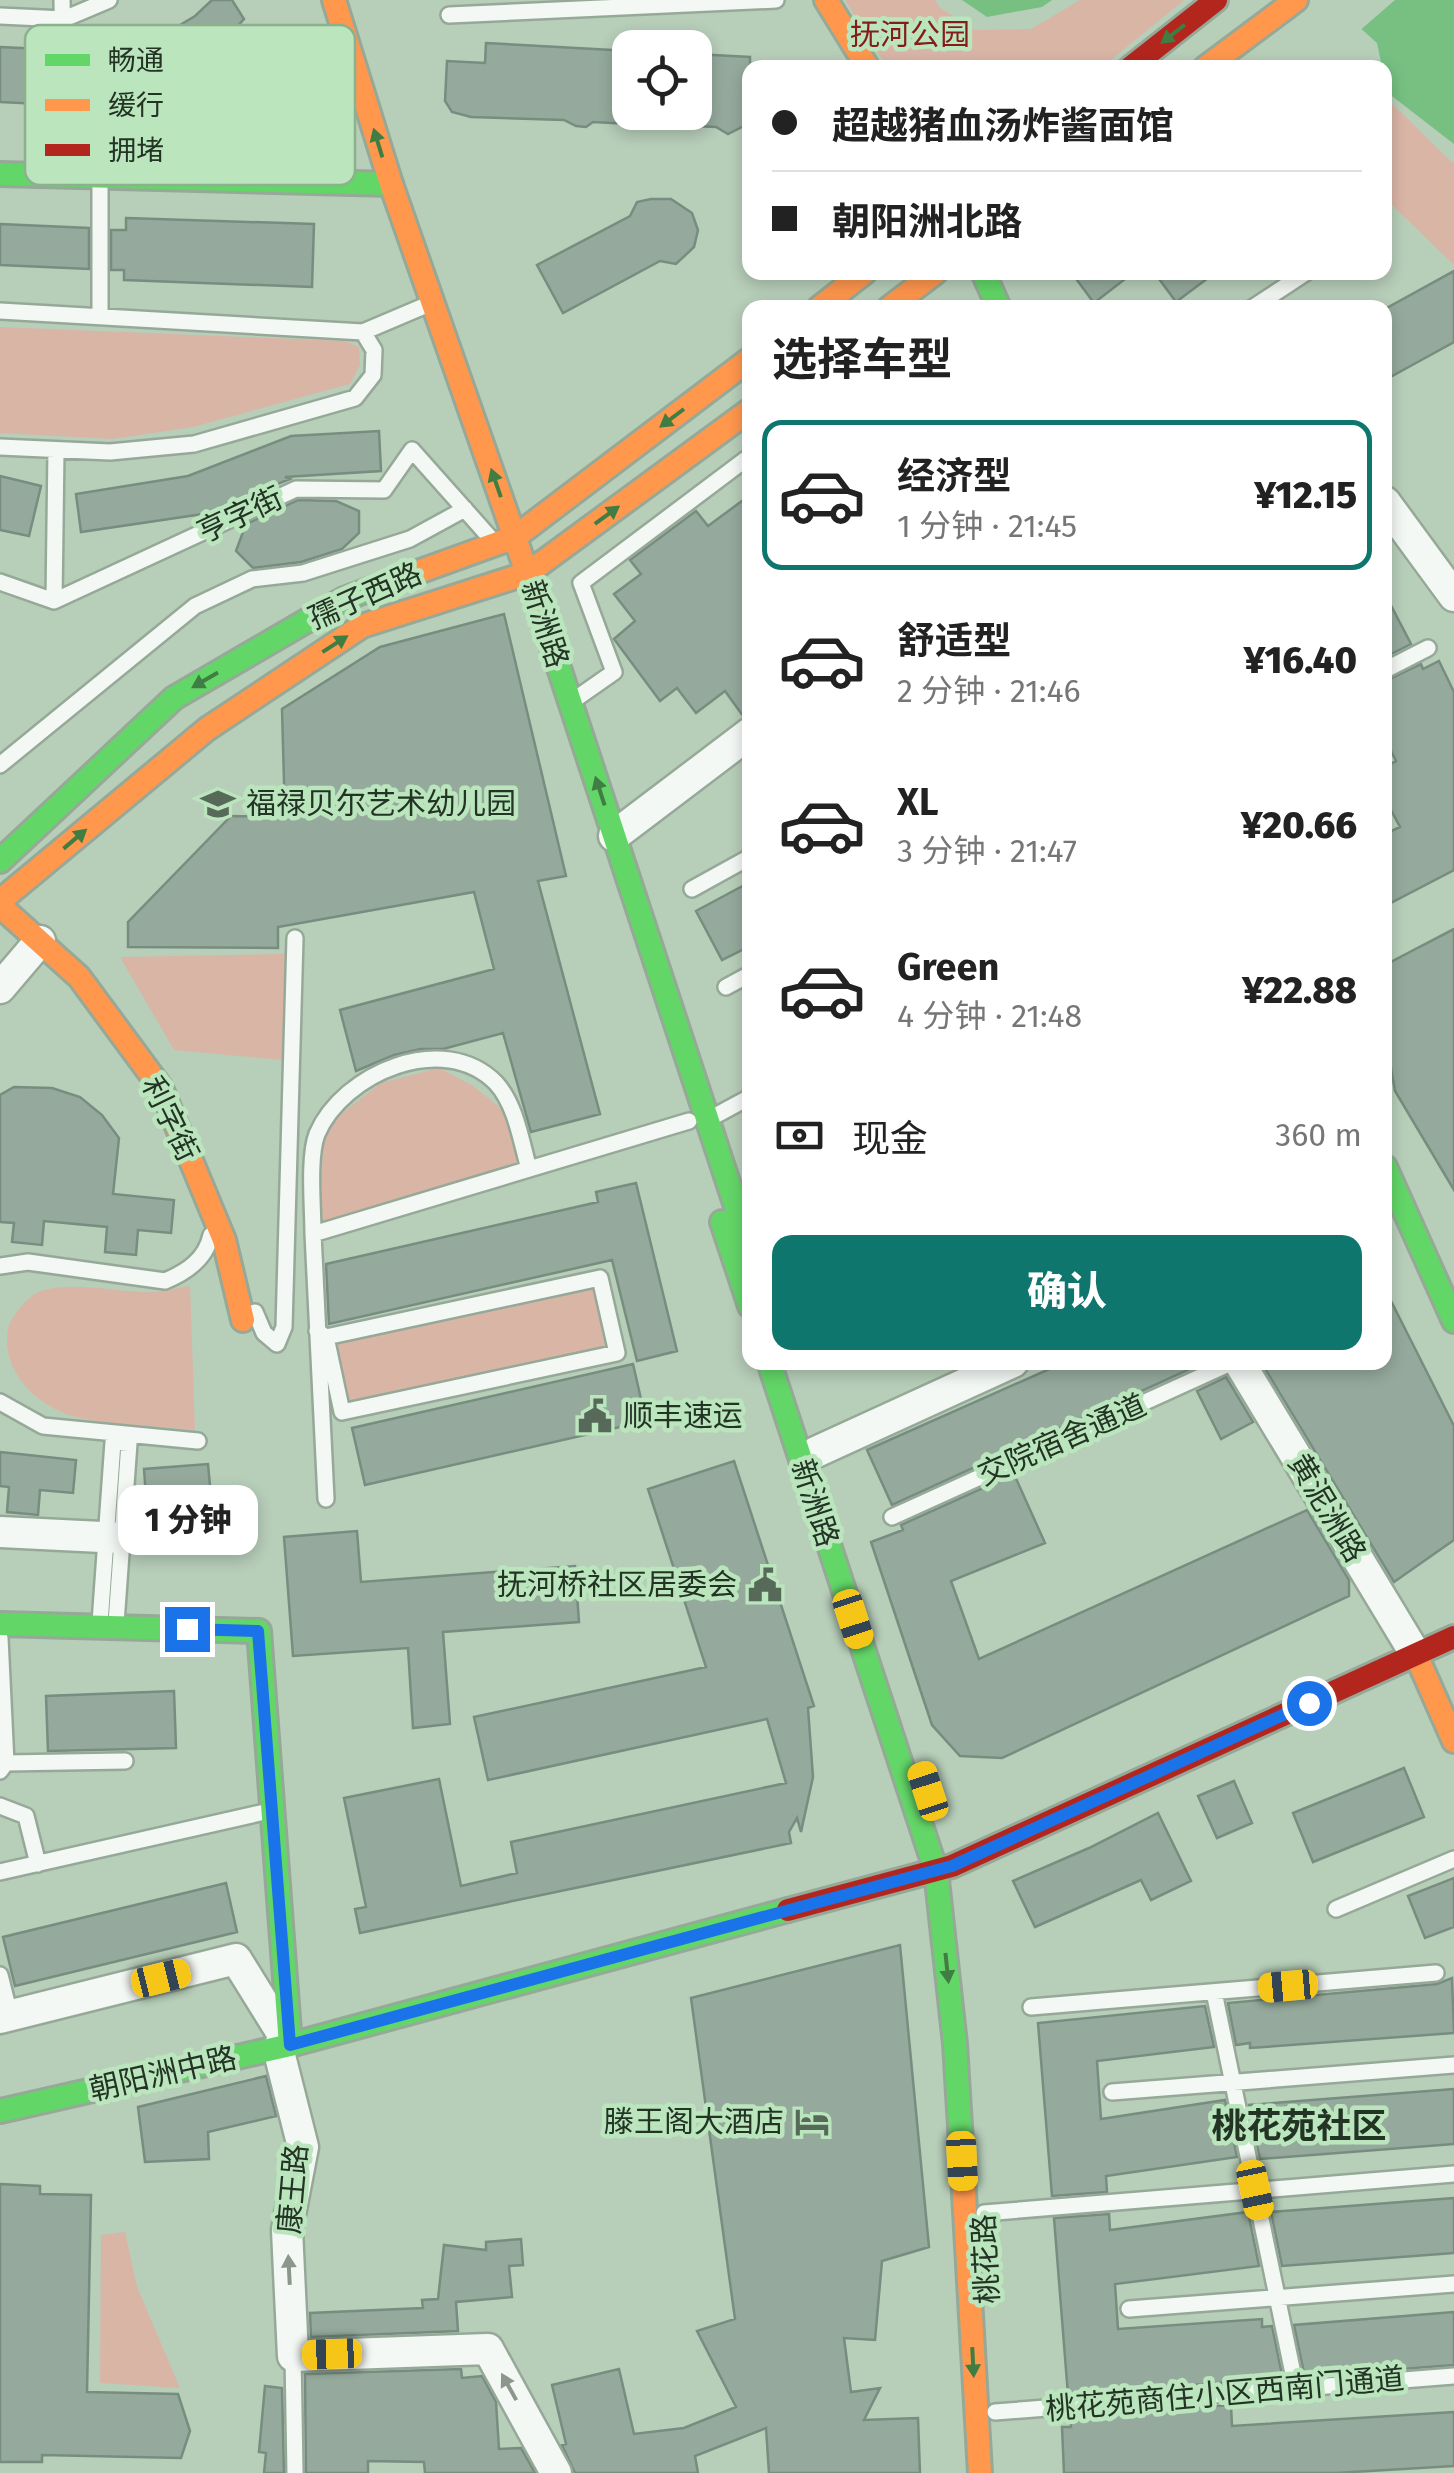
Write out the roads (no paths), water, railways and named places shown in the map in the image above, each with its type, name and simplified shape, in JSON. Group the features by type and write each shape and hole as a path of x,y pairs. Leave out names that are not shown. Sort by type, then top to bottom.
{"main road":[{"name":"新洲路","path":"334,0 342,25"},
{"path":"826,0 863,60"},
{"path":"1140,60 1216,0"},
{"path":"1215,60 1296,0"},
{"name":"新洲路","path":"355,68 505,540 570,702 614,836 742,1277"},
{"path":"0,174 25,175"},
{"path":"355,183 391,184"},
{"path":"829,300 855,280"},
{"path":"899,300 925,280"},
{"name":"孺子西路","path":"0,861 174,698 344,599 505,540 742,366"},
{"name":"孺子西路","path":"0,903 207,729 362,626 519,576 741,417"},
{"name":"新洲路","path":"519,576 698,1120 742,1230"},
{"name":"利字街","path":"0,903 79,976 161,1088 219,1230 243,1320"},
{"path":"1392,1191 1454,1320"},
{"name":"新洲路","path":"771,1370 944,1868"},
{"name":"新洲路","path":"790,1370 944,1868"},
{"path":"0,1624 108,1627"},
{"name":"康王路","path":"108,1627 258,1631 284,2046"},
{"name":"朝阳洲中路","path":"0,2111 284,2046 944,1868 1454,1637"},
{"path":"1416,1654 1454,1741"},
{"name":"桃花路","path":"944,1868 972,2004 999,2473"},
{"name":"桃花路","path":"944,1868 980,2473"}],"street":[{"path":"1392,512 1454,596"},
{"path":"614,836 742,739"},
{"path":"0,988 40,941"},
{"path":"816,1452 995,1370"},
{"name":"黄泥洲路","path":"1241,1370 1416,1654"},
{"path":"0,1532 114,1538"},
{"path":"5,2017 236,1959 284,2046"},
{"name":"康王路","path":"284,2046 303,2147 287,2230 293,2356"},
{"path":"293,2356 488,2349 556,2473"}],"lane":[{"path":"62,0 64,25"},
{"path":"0,16 64,19 109,0"},
{"path":"449,15 776,0"},
{"path":"100,185 100,316"},
{"path":"1264,300 1294,280"},
{"path":"0,311 363,332 432,302"},
{"path":"0,448 110,452 194,444 355,398 373,374 374,350 363,332"},
{"path":"0,582 54,601 56,450"},
{"name":"亨字街","path":"54,601 296,489 384,490 412,450 465,509 505,540"},
{"path":"570,702 614,672 580,583 742,460"},
{"path":"0,766 195,606 252,579 302,573 410,540 465,509"},
{"path":"1392,666 1428,648"},
{"path":"692,889 742,861"},
{"path":"219,1230 264,1333 277,1344 284,1326 294,938"},
{"path":"726,986 742,978"},
{"path":"326,1499 322,1334 313,1234 315,1140 326,1116 371,1075 444,1057 471,1066 497,1084 512,1110 530,1169"},
{"path":"313,1234 698,1120 742,1101"},
{"path":"0,1266 28,1262 165,1281 186,1273 219,1230"},
{"path":"600,1278 617,1352 342,1412 322,1334 600,1278"},
{"name":"交院宿舍通道","path":"892,1517 1218,1370"},
{"path":"0,1402 43,1426 121,1438 198,1441"},
{"path":"108,1627 114,1538 129,1443 121,1438"},
{"path":"0,1638 3,1767 125,1761"},
{"path":"0,1806 26,1816 38,1864"},
{"path":"0,1872 272,1811"},
{"path":"1336,1909 1454,1859"},
{"path":"1031,2007 1436,1974"},
{"path":"0,1975 5,2017"},
{"path":"1214,1992 1296,2388"},
{"path":"1112,2092 1454,2066"},
{"path":"984,2214 1454,2174"},
{"path":"1129,2309 1454,2284"},
{"path":"293,2356 295,2473"},
{"name":"桃花苑商住小区西南门通道","path":"995,2412 1454,2376"}],"place":[{"name":"福禄贝尔艺术幼儿园","path":"218,804"},
{"name":"顺丰速运","path":"595,1416"},
{"name":"抚河桥社区居委会","path":"765,1585"},
{"name":"滕王阁大酒店","path":"812,2122"}],"district":[{"name":"桃花苑社区","path":"1299,2126"}],"park label":[{"name":"抚河公园","path":"910,35"}]}
